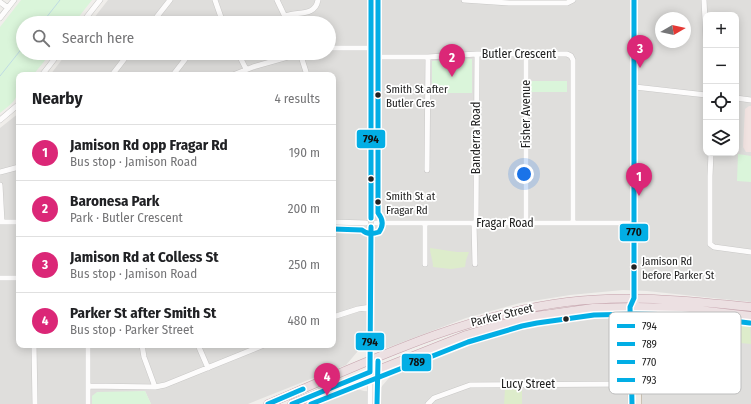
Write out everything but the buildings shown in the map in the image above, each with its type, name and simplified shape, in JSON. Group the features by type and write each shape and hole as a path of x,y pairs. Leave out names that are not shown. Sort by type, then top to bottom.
{"highway":[{"name":"Parker Street","path":"268,404 371,361 454,329 516,310 575,301 634,298 680,300 751,307"},
{"name":"Parker Street","path":"292,404 466,335 520,319 570,310 593,308 681,308 716,312"},
{"name":"Parker Street","path":"741,315 751,316"}],"main road":[{"path":"634,0 634,312"},
{"path":"632,404 634,394"},
{"path":"636,394 638,404"}],"street":[{"path":"0,18 14,0"},
{"path":"87,16 100,0"},
{"path":"157,16 170,0"},
{"path":"215,0 220,16"},
{"path":"277,0 285,16 309,12 314,8 318,0"},
{"path":"371,0 371,218"},
{"path":"464,0 516,3 567,3 573,1 575,8"},
{"path":"704,0 705,12"},
{"path":"0,2 8,8"},
{"path":"336,48 371,48"},
{"name":"Butler Crescent","path":"371,57 428,57 477,54 567,54 571,56 573,222"},
{"name":"Banderra Road","path":"474,264 477,54"},
{"name":"Fisher Avenue","path":"526,54 526,222"},
{"path":"427,170 428,57"},
{"path":"44,72 54,60"},
{"path":"114,72 124,60"},
{"path":"175,72 185,60"},
{"path":"242,60 246,69"},
{"path":"240,72 277,60"},
{"path":"303,60 306,72"},
{"path":"635,87 703,95"},
{"path":"739,98 751,100"},
{"path":"0,120 16,107"},
{"path":"711,156 710,244 714,248 751,252"},
{"path":"0,172 16,168"},
{"path":"0,186 1,222 16,222"},
{"path":"366,223 367,220 371,218"},
{"path":"371,218 374,219 376,223 375,226 371,227"},
{"path":"336,222 366,223 371,227"},
{"name":"Fragar Road","path":"376,223 634,223"},
{"path":"425,223 425,264"},
{"path":"370,404 371,227"},
{"path":"0,278 16,278"},
{"path":"336,316 358,309 371,308"},
{"path":"34,348 35,404"},
{"path":"88,348 88,404"},
{"path":"142,348 144,357 155,387"},
{"path":"199,348 208,368"},
{"path":"88,386 155,387 172,383 257,348"},
{"name":"Lucy Street","path":"428,404 434,398 470,385 609,384"}],"shaded area":[{"path":"108,0 751,0 751,302 647,291 623,290 570,295 520,303 466,318 387,348 377,344 364,344 346,365 248,404 151,404 145,391 92,396 92,404 0,404 0,128 16,115 16,348 336,348 336,72 52,72 62,60 336,60 336,16 95,16"},
{"path":"751,106 751,152 746,152 743,147 745,109"},
{"path":"609,317 609,394 741,394 741,320 751,321 751,404 315,404 354,388 364,391 377,392 394,372 447,351 489,337 558,322"}],"green space":[{"path":"21,0 92,0 79,16 16,16 16,60 45,60 35,72 16,72 16,97 11,104 0,113 0,27"},
{"path":"472,59 472,93 432,93 432,61"},
{"path":"529,81 567,81 567,92 529,92"},
{"path":"739,154 751,156 751,182 737,181 738,156"},
{"path":"430,248 457,252 469,252 465,267 451,269 433,267"},
{"path":"741,320 750,321 751,344 741,343"},
{"path":"522,388 522,404 504,404 505,389"},
{"path":"145,391 151,404 92,404 92,396 97,392"}],"waterway":[{"path":"47,16 60,0"},
{"path":"0,76 16,56"}],"transit line":[{"name":"794","path":"371,0 371,218"},
{"name":"793","path":"336,229 362,230 366,233 372,234 379,232 382,224 382,220 378,213 378,0"},
{"name":"770","path":"630,312 630,307 634,298 634,0"},
{"name":"794","path":"292,404 370,372 371,227"},
{"name":"789","path":"311,404 468,342 537,323 594,315 609,315"},
{"name":"789","path":"741,322 750,323"},
{"name":"789","path":"377,404 378,361"},
{"name":"794","path":"268,404 303,389"},
{"name":"770","path":"632,394 632,404"}],"place":[{"name":"Jamison Rd at Colless St","path":"640,68"},
{"name":"Baronesa Park","path":"452,77"},
{"name":"Smith St after Butler Cres","path":"378,95"},
{"name":"Jamison Rd opp Fragar Rd","path":"639,196"},
{"name":"Smith St at Fragar Rd","path":"378,202"},
{"name":"Jamison Rd before Parker St","path":"634,267"},
{"name":"Parker St after Smith St","path":"327,396"}]}
